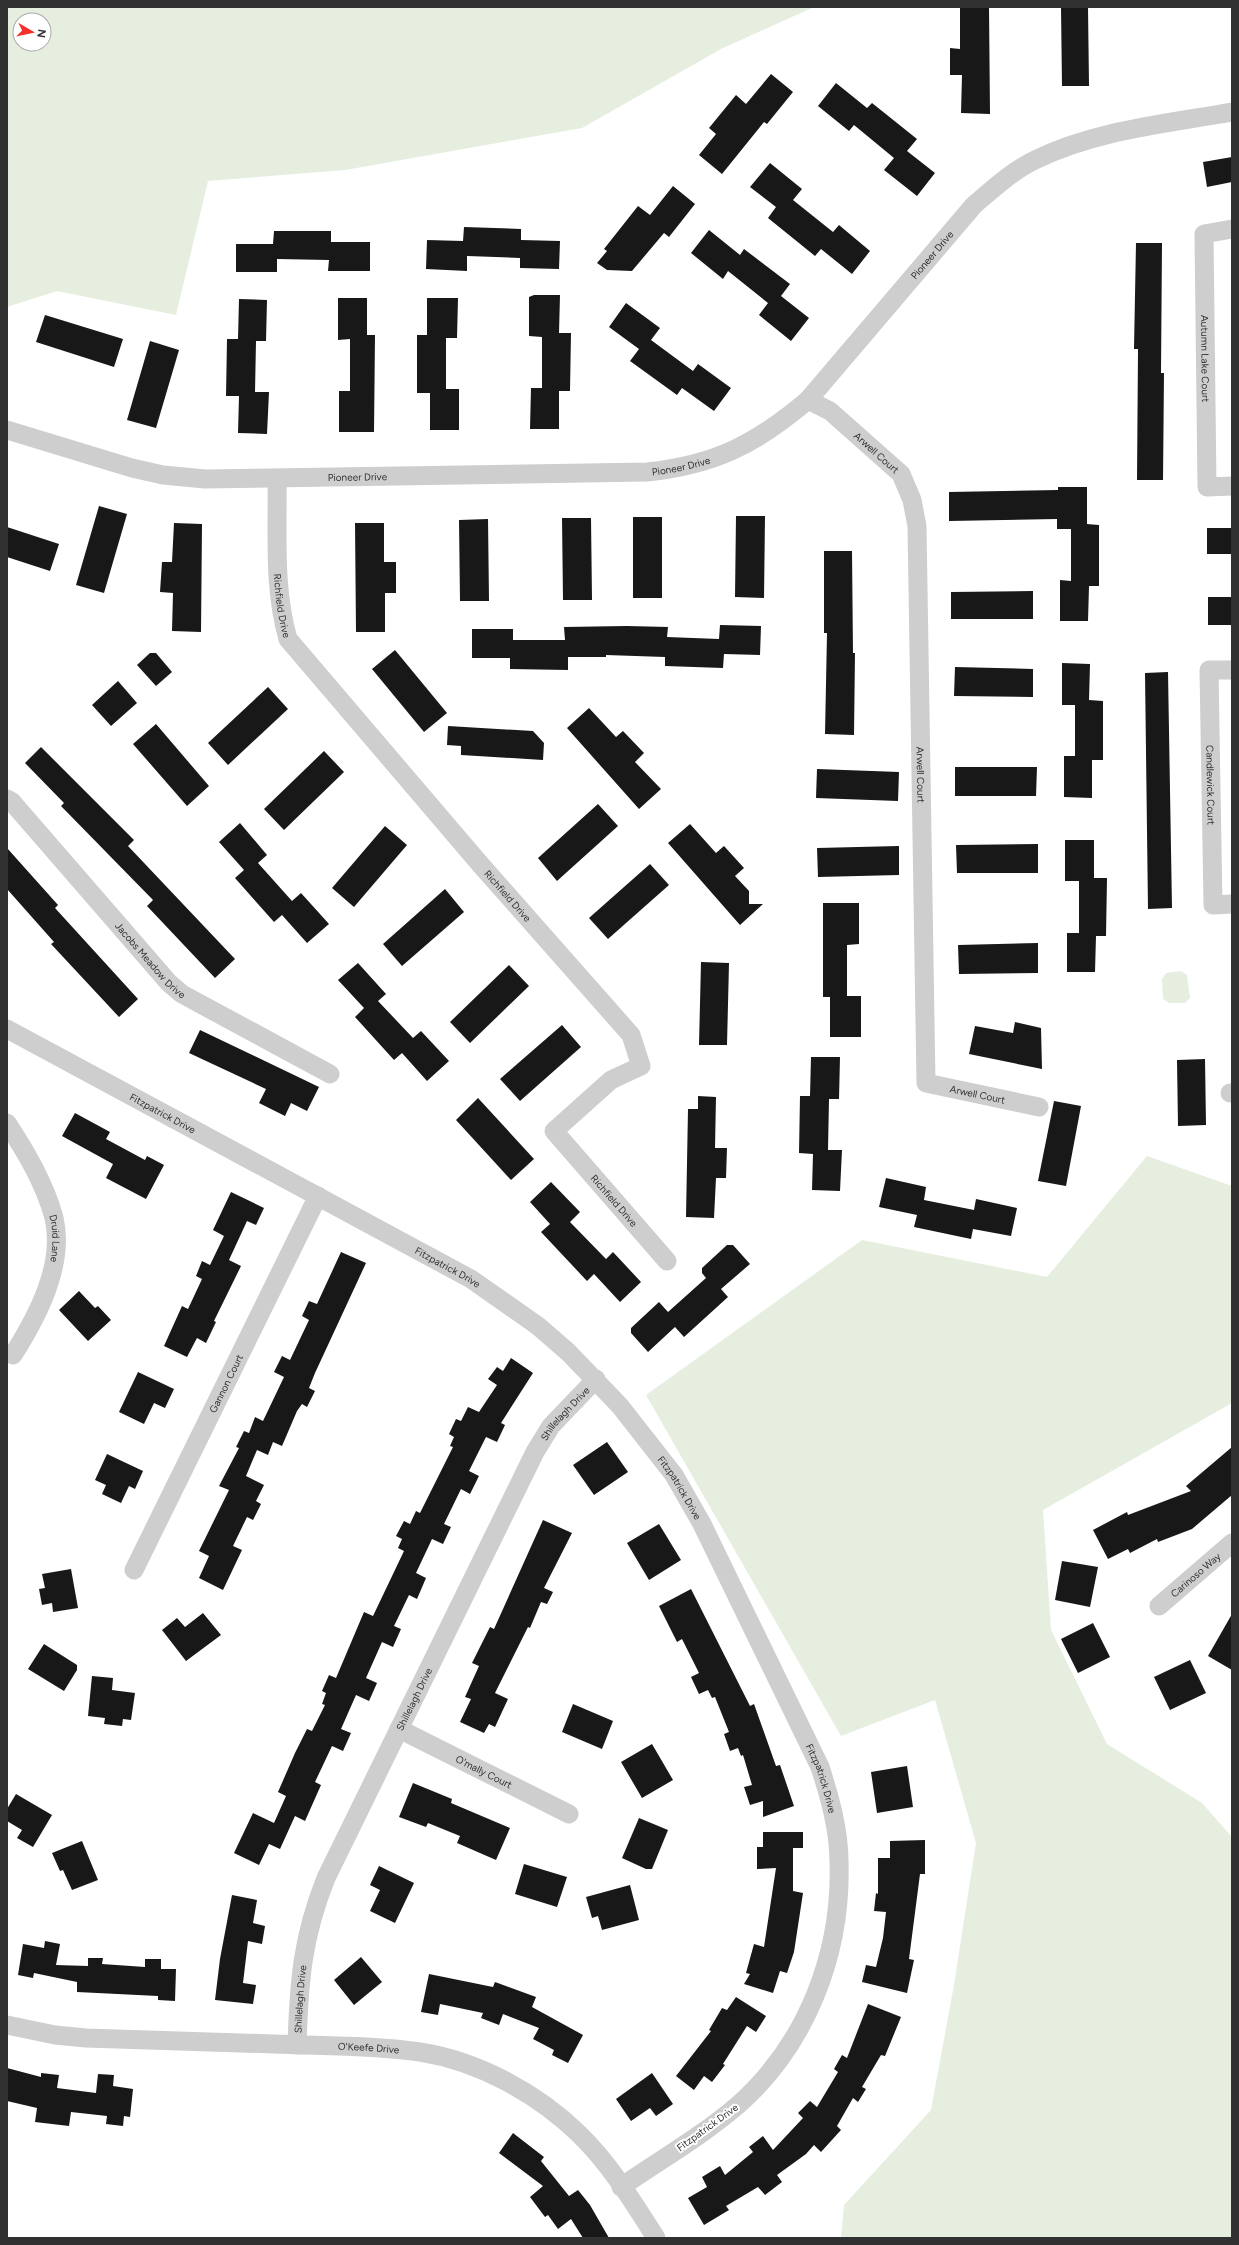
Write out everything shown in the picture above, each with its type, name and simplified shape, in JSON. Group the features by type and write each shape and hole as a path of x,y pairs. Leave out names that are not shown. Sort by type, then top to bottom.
{"street":[{"name":"Pioneer Drive","path":"7,430 132,468 163,475 205,479 598,474 667,470 707,461 753,441 779,424 808,400 974,205 1003,180 1034,160 1089,138 1232,112"},
{"name":"Autumn Lake Court","path":"1232,230 1204,234 1207,487 1232,486"},
{"name":"Arwell Court","path":"808,400 830,411 901,474 912,500 917,526 926,1082 1039,1106"},
{"name":"Richfield Drive","path":"277,479 279,595 282,616 288,639 480,864 631,1036 641,1066 611,1080 554,1131 667,1261"},
{"name":"Candlewick Court","path":"1232,670 1209,670 1213,905 1232,904"},
{"name":"Jacobs Meadow Drive","path":"7,800 12,802 169,983 182,994 330,1074"},
{"name":"Fitzpatrick Drive","path":"7,1029 471,1279 538,1326 596,1379 645,1436 674,1475 706,1530 802,1726 820,1767 830,1797 840,1861 839,1897 834,1933 825,1969 812,2004 781,2056 739,2104 718,2121 621,2187"},
{"name":"Druid Lane","path":"7,1123 32,1164 45,1193 54,1220 55,1242 54,1264 37,1313 13,1355"},
{"name":"Gannon Court","path":"134,1570 318,1196"},
{"name":"Shillelagh Drive","path":"297,2045 300,1975 306,1940 314,1908 326,1878 535,1452 551,1426 596,1379"},
{"name":"Carinoso Way","path":"1159,1606 1232,1543"},
{"name":"O'mally Court","path":"399,1729 570,1814"},
{"name":"O'Keefe Drive","path":"7,2025 55,2035 86,2038 372,2048 421,2052 468,2066 500,2079 524,2092 564,2120 580,2135 605,2163 656,2238"}],"green space":[{"path":"7,7 814,7 721,49 582,128 345,170 208,181 176,315 57,291 7,307"},
{"path":"1181,971 1187,975 1190,998 1185,1003 1169,1003 1163,999 1162,979 1166,973"},
{"path":"1147,1156 1232,1186 1232,1403 1043,1510 1051,1630 1107,1744 1202,1803 1232,1837 1232,2238 841,2238 844,2205 931,2110 954,1985 976,1843 935,1700 841,1736 646,1395 862,1240 1047,1277"}],"building":[{"path":"960,7 989,7 990,114 961,113 962,75 950,75 950,48 960,49"},
{"path":"1061,7 1088,7 1089,86 1062,86"},
{"path":"771,74 793,92 767,124 764,122 722,174 699,155 716,134 709,128 736,95 746,104"},
{"path":"836,83 867,108 872,103 917,139 907,151 935,173 917,196 884,170 894,158 854,125 849,131 818,106"},
{"path":"1232,157 1232,182 1207,187 1203,162"},
{"path":"770,163 802,189 793,200 833,232 839,225 870,251 852,274 821,249 815,256 768,218 776,207 750,187"},
{"path":"673,186 695,204 669,237 664,233 632,271 607,270 597,263 607,251 604,249 638,206 650,215"},
{"path":"464,227 521,229 521,240 560,241 559,269 520,268 520,258 467,256 467,271 426,269 427,240 463,241"},
{"path":"709,230 740,255 744,249 790,284 781,296 809,318 791,341 759,315 768,303 728,271 723,279 691,253"},
{"path":"274,231 331,231 331,242 370,242 370,271 328,271 329,260 277,259 277,272 236,272 236,244 273,244"},
{"path":"1136,243 1162,243 1161,373 1164,373 1163,480 1137,480 1138,349 1134,349"},
{"path":"534,295 560,295 559,333 571,333 570,391 559,391 559,429 530,429 531,388 542,388 542,337 529,336 529,297"},
{"path":"338,298 367,298 367,335 375,335 374,432 339,432 339,391 350,391 350,339 338,340"},
{"path":"427,298 458,298 457,338 446,338 446,389 459,389 459,430 430,430 430,393 417,393 417,335 427,335"},
{"path":"239,299 267,300 266,341 256,341 255,392 269,392 267,434 238,433 239,396 226,396 227,339 238,339"},
{"path":"626,303 660,328 651,340 693,371 698,364 731,388 714,411 682,388 677,395 630,361 639,349 609,327"},
{"path":"45,315 123,339 114,367 36,342"},
{"path":"150,341 179,350 156,428 127,420"},
{"path":"1058,487 1087,487 1087,524 1099,525 1099,586 1089,586 1088,621 1060,621 1060,580 1071,581 1071,529 1057,529 1057,519 949,521 949,492 1058,490"},
{"path":"99,506 127,514 104,593 76,585"},
{"path":"736,516 765,516 764,598 735,597"},
{"path":"633,517 662,517 662,598 633,598"},
{"path":"562,518 591,518 592,600 563,600"},
{"path":"488,519 489,601 460,601 459,520"},
{"path":"174,523 202,524 201,632 172,631 173,593 160,592 162,562 172,562"},
{"path":"355,523 384,523 384,562 396,562 396,593 385,593 385,632 356,632"},
{"path":"7,527 59,544 50,571 7,557"},
{"path":"1207,528 1232,528 1232,554 1207,554"},
{"path":"824,551 852,551 853,653 855,653 854,735 825,734 827,633 824,633"},
{"path":"1033,591 1033,619 951,619 951,592"},
{"path":"1208,597 1232,597 1232,625 1208,625"},
{"path":"720,625 761,626 760,655 724,654 723,668 665,666 665,657 606,655 606,657 568,657 568,670 510,669 510,658 472,658 472,629 513,629 513,640 565,640 564,627 668,627 667,637 719,639"},
{"path":"395,650 447,713 424,732 372,669"},
{"path":"150,653 156,653 172,672 156,686 137,665"},
{"path":"1062,663 1090,664 1089,700 1103,701 1103,760 1092,760 1092,798 1064,797 1064,756 1075,756 1075,705 1062,705"},
{"path":"955,667 1033,669 1033,697 954,696"},
{"path":"1168,672 1172,908 1148,909 1145,673"},
{"path":"118,681 137,703 111,726 92,705"},
{"path":"268,687 288,709 228,765 208,743"},
{"path":"589,708 616,737 623,731 644,753 635,762 661,789 639,809 567,728"},
{"path":"156,724 209,786 187,806 133,744"},
{"path":"448,726 533,731 544,743 543,760 461,755 461,746 447,745"},
{"path":"41,747 134,840 128,846 235,959 215,978 147,906 153,900 61,806 64,803 25,763"},
{"path":"324,751 344,772 284,830 264,809"},
{"path":"955,767 1037,767 1036,796 955,796"},
{"path":"817,769 899,772 898,801 816,798"},
{"path":"598,804 618,826 557,881 538,858"},
{"path":"240,823 267,855 258,863 292,901 301,893 329,924 307,943 282,915 274,922 235,878 244,870 219,842"},
{"path":"690,824 716,853 724,846 744,868 735,876 749,891 749,904 763,904 740,925 668,843"},
{"path":"385,826 407,845 354,907 332,888"},
{"path":"1065,840 1094,840 1094,878 1107,878 1106,936 1096,936 1095,972 1067,972 1067,933 1079,933 1079,881 1065,881"},
{"path":"1038,844 1038,873 957,873 956,845"},
{"path":"899,846 899,875 818,877 817,848"},
{"path":"7,848 58,905 55,908 138,999 119,1017 51,944 54,942 7,889"},
{"path":"650,864 669,885 608,939 589,918"},
{"path":"445,889 464,912 402,966 383,944"},
{"path":"823,903 859,903 859,944 847,945 847,996 861,996 861,1037 830,1037 830,997 823,997"},
{"path":"1038,943 1038,973 959,974 958,945"},
{"path":"701,962 729,963 727,1045 699,1045"},
{"path":"358,963 386,994 378,1001 413,1038 421,1031 449,1061 427,1081 402,1053 394,1060 355,1017 364,1008 338,980"},
{"path":"509,965 529,986 470,1043 450,1022"},
{"path":"1015,1022 1041,1028 1042,1069 969,1054 975,1026 1013,1033"},
{"path":"562,1025 581,1047 520,1101 500,1079"},
{"path":"200,1030 319,1087 307,1111 291,1103 285,1116 259,1103 266,1089 189,1053"},
{"path":"811,1057 840,1057 839,1099 829,1099 828,1150 842,1150 840,1191 812,1190 813,1154 799,1153 800,1096 810,1096"},
{"path":"1205,1059 1206,1125 1178,1126 1177,1060"},
{"path":"698,1096 716,1097 715,1148 727,1148 726,1178 716,1178 714,1218 686,1217 688,1109 698,1109"},
{"path":"478,1098 534,1159 511,1180 456,1120"},
{"path":"1054,1101 1081,1106 1066,1186 1038,1181"},
{"path":"75,1113 110,1132 106,1139 145,1160 147,1156 164,1165 146,1199 106,1178 113,1164 62,1136"},
{"path":"886,1178 926,1187 924,1200 974,1210 976,1199 1017,1208 1011,1236 973,1229 971,1239 914,1227 917,1215 879,1207"},
{"path":"551,1182 580,1212 570,1222 606,1259 613,1252 641,1282 620,1302 594,1274 587,1281 541,1232 550,1224 530,1202"},
{"path":"231,1192 264,1208 256,1225 247,1221 229,1260 241,1266 214,1321 216,1322 206,1343 197,1338 187,1357 164,1346 182,1306 188,1309 202,1279 196,1276 202,1261 210,1265 224,1236 213,1230"},
{"path":"727,1245 733,1245 750,1264 721,1289 728,1297 684,1337 675,1327 648,1352 631,1333 631,1328 659,1302 668,1312 706,1278 702,1273 702,1268"},
{"path":"341,1252 366,1263 315,1373 309,1388 315,1391 307,1407 302,1404 297,1411 282,1446 273,1442 268,1455 257,1450 246,1476 264,1485 256,1501 261,1504 253,1520 247,1517 233,1546 242,1550 223,1590 199,1578 209,1556 199,1551 229,1490 219,1486 239,1448 236,1447 244,1431 249,1433 255,1417 263,1421 284,1377 274,1372 282,1356 290,1360 309,1320 302,1316 309,1301 317,1304"},
{"path":"79,1291 95,1308 98,1306 111,1320 88,1341 59,1310"},
{"path":"511,1358 533,1373 501,1423 505,1425 497,1442 486,1437 469,1471 479,1476 470,1494 461,1489 444,1524 451,1527 443,1544 432,1539 416,1573 426,1578 417,1599 409,1595 394,1626 401,1629 393,1647 382,1642 366,1678 377,1683 369,1701 356,1695 341,1729 351,1733 343,1751 332,1746 315,1782 321,1785 305,1821 295,1816 280,1849 269,1844 259,1865 234,1853 253,1813 274,1823 286,1796 278,1792 307,1729 312,1731 325,1705 322,1704 326,1693 322,1691 329,1675 336,1678 364,1612 373,1616 404,1551 398,1548 402,1539 396,1536 404,1521 410,1524 416,1511 420,1513 453,1447 450,1446 454,1437 449,1434 456,1419 461,1421 468,1407 479,1412 497,1385 488,1379 497,1367 503,1371"},
{"path":"138,1372 174,1389 165,1408 154,1403 144,1424 119,1412"},
{"path":"607,1442 628,1472 594,1495 573,1465"},
{"path":"1232,1447 1232,1495 1192,1529 1158,1542 1157,1539 1130,1553 1128,1549 1108,1559 1093,1530 1127,1512 1128,1515 1191,1491 1186,1486"},
{"path":"107,1454 143,1471 135,1489 129,1486 121,1503 102,1494 106,1485 95,1480"},
{"path":"543,1520 572,1533 544,1588 553,1592 547,1604 541,1602 530,1628 528,1627 495,1693 508,1699 495,1727 489,1724 484,1733 460,1722 471,1699 465,1697 479,1666 472,1663 490,1627 494,1629"},
{"path":"659,1524 681,1560 649,1580 627,1543"},
{"path":"1062,1561 1098,1567 1090,1607 1055,1600"},
{"path":"71,1569 78,1608 53,1612 52,1603 42,1605 39,1589 45,1588 42,1574"},
{"path":"691,1589 750,1706 754,1704 776,1766 780,1765 794,1806 763,1817 763,1801 750,1805 744,1787 752,1785 743,1755 741,1756 738,1748 730,1751 724,1734 729,1732 715,1697 712,1698 708,1690 699,1694 691,1677 699,1673 682,1639 677,1642 659,1606"},
{"path":"203,1613 221,1635 186,1661 162,1630 177,1618 185,1627"},
{"path":"1232,1614 1232,1670 1208,1656"},
{"path":"1093,1623 1110,1657 1078,1673 1061,1639"},
{"path":"44,1644 77,1665 77,1670 64,1691 28,1669"},
{"path":"1190,1660 1206,1693 1170,1710 1154,1677"},
{"path":"92,1676 113,1678 112,1690 135,1693 131,1720 123,1719 122,1726 104,1724 105,1718 88,1716"},
{"path":"573,1704 613,1721 602,1749 562,1732"},
{"path":"652,1744 673,1780 642,1798 621,1762"},
{"path":"907,1766 913,1807 877,1813 871,1772"},
{"path":"413,1783 452,1799 451,1803 510,1828 496,1860 457,1843 460,1836 428,1823 426,1827 399,1817"},
{"path":"16,1794 52,1815 33,1847 17,1838 22,1830 7,1821 7,1809"},
{"path":"639,1818 668,1830 652,1869 646,1869 622,1858"},
{"path":"763,1832 803,1832 803,1848 793,1848 793,1891 803,1893 794,1952 787,1973 780,1971 773,1993 744,1984 750,1974 746,1973 754,1944 764,1947 776,1868 757,1869 757,1847 763,1847"},
{"path":"925,1840 925,1874 920,1874 909,1959 914,1960 907,1993 862,1982 866,1965 876,1967 883,1938 886,1912 874,1911 876,1893 878,1894 878,1858 890,1858 890,1841"},
{"path":"82,1841 98,1880 72,1890 63,1870 60,1871 52,1853"},
{"path":"524,1864 567,1877 557,1907 515,1894"},
{"path":"379,1866 414,1883 395,1923 370,1911 380,1890 370,1885"},
{"path":"630,1885 639,1920 602,1930 598,1916 592,1918 586,1897"},
{"path":"232,1895 257,1900 253,1923 265,1926 262,1944 248,1941 243,1983 256,1985 253,2004 215,2000 220,1959"},
{"path":"45,1941 60,1944 56,1965 88,1966 88,1958 103,1958 102,1964 145,1967 145,1959 161,1959 161,1969 176,1969 175,2001 158,2000 158,1996 77,1992 77,1982 34,1973 33,1978 18,1975 23,1944 44,1948"},
{"path":"361,1957 382,1982 354,2005 334,1980"},
{"path":"429,1974 493,1987 495,1982 536,1997 532,2007 583,2035 568,2063 552,2055 554,2050 533,2039 539,2028 503,2014 499,2025 481,2018 483,2013 440,2004 438,2015 421,2012"},
{"path":"736,1997 766,2016 756,2032 747,2026 723,2064 725,2065 712,2082 704,2076 694,2090 676,2076 711,2031 709,2030 722,2008 727,2010"},
{"path":"868,2004 901,2017 885,2056 881,2055 862,2087 866,2089 858,2102 853,2098 837,2126 841,2130 821,2152 814,2145 806,2154 777,2175 782,2182 765,2195 758,2187 726,2206 729,2210 704,2225 688,2198 707,2187 702,2177 720,2166 725,2175 753,2152 749,2147 763,2136 773,2150 803,2118 798,2113 810,2101 817,2107 838,2072 834,2069 842,2055 847,2058"},
{"path":"7,2068 41,2077 41,2073 59,2075 57,2088 96,2093 98,2074 114,2075 113,2086 133,2089 130,2117 124,2116 123,2126 106,2124 107,2116 71,2112 69,2126 35,2122 37,2108 7,2101"},
{"path":"652,2073 673,2104 656,2116 650,2108 631,2121 616,2099"},
{"path":"513,2133 544,2157 541,2161 569,2196 578,2190 590,2205 609,2238 583,2238 571,2219 558,2229 548,2215 545,2217 530,2197 543,2186 499,2153"}]}
